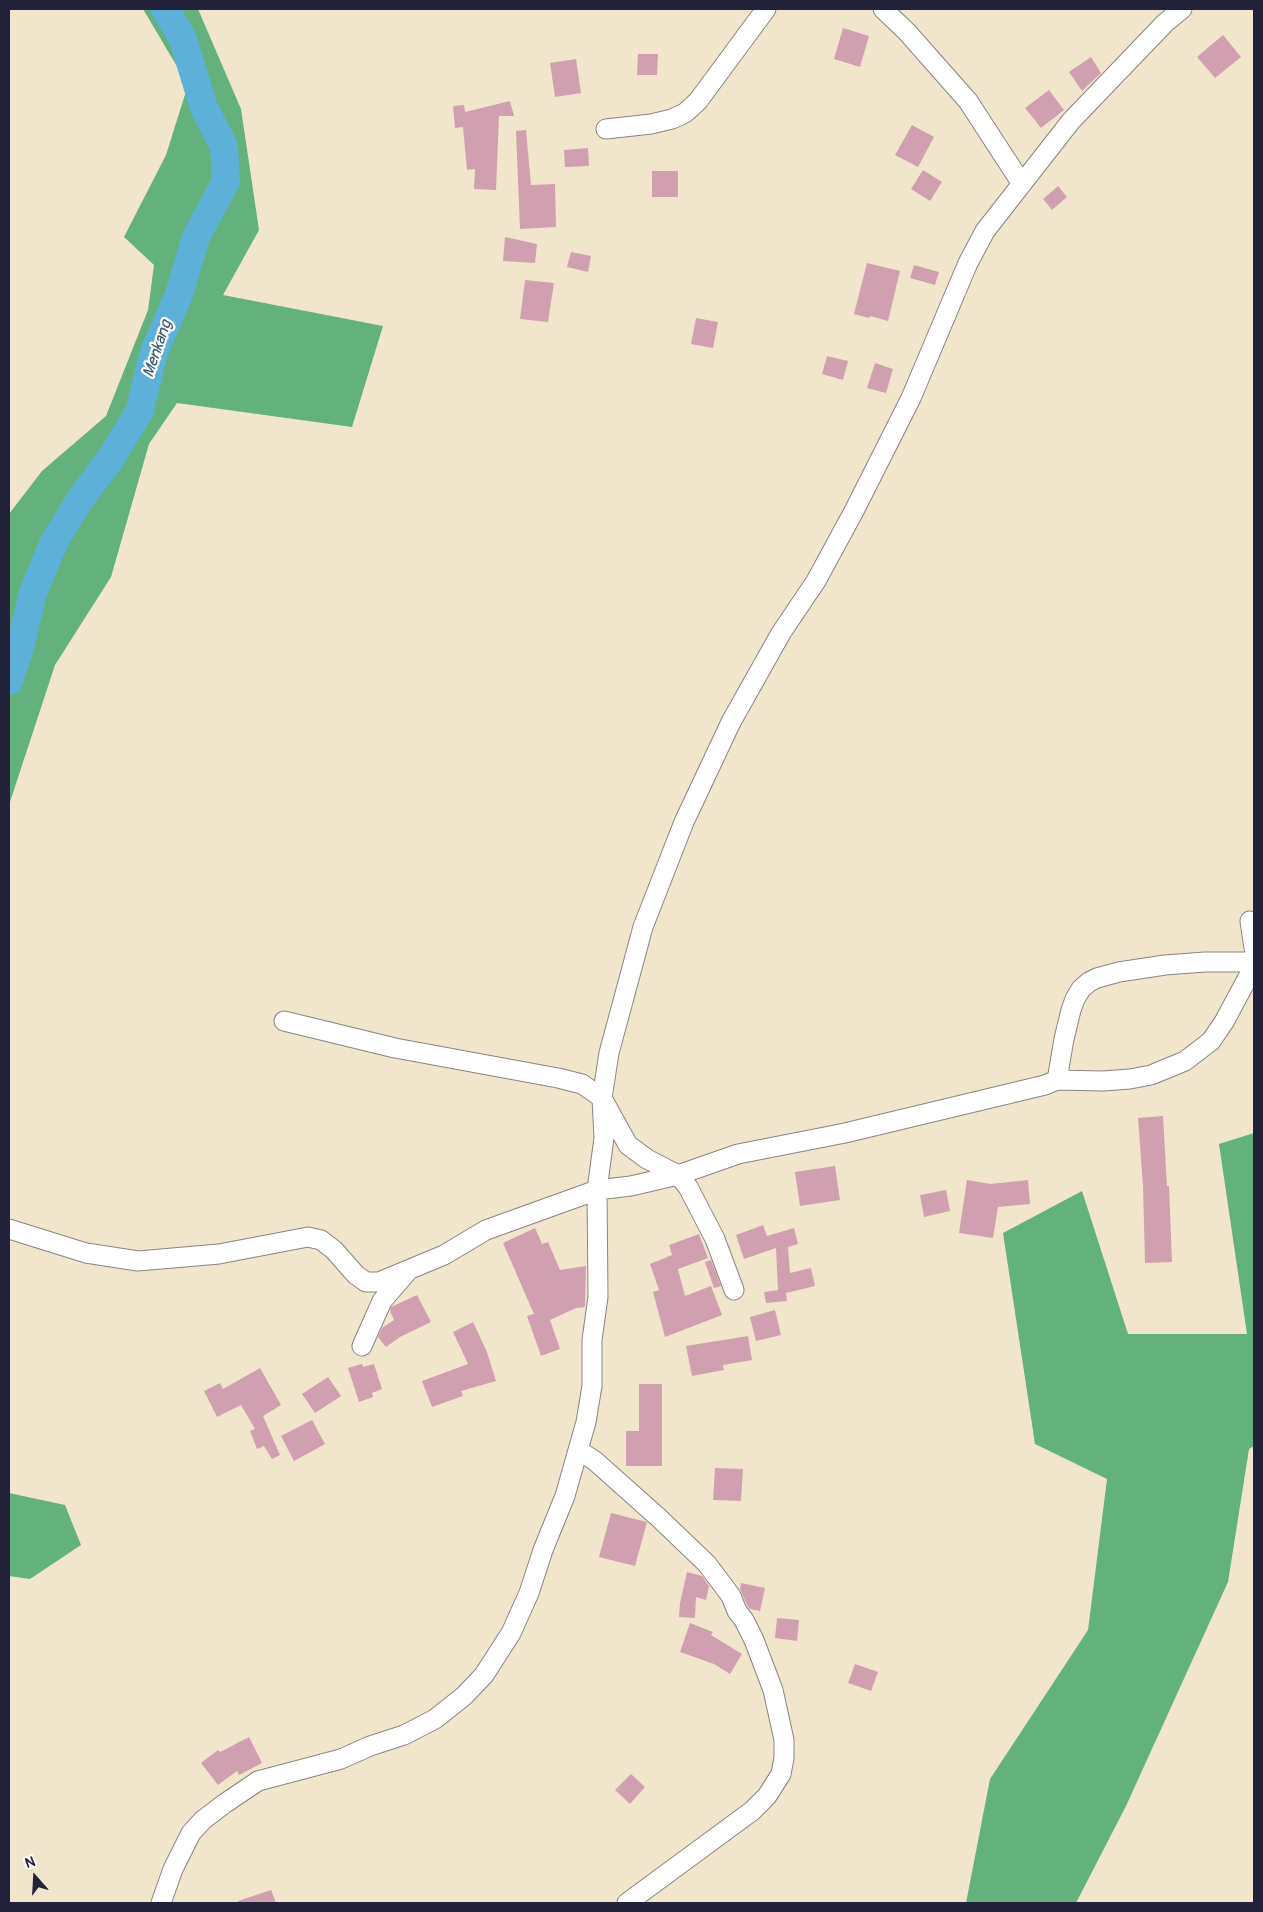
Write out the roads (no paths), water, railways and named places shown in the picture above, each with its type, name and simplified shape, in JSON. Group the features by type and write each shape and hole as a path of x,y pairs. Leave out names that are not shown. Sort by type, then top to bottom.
{"street":[{"path":"606,129 672,120 685,113 698,102 766,9"},
{"path":"883,9 908,32 968,101 1022,184"},
{"path":"161,1903 173,1869 191,1833 224,1804 258,1781 341,1759 370,1746 404,1735 435,1719 464,1696 484,1675 511,1633 529,1593 543,1550 565,1496 586,1422 592,1386 592,1340 598,1296 597,1190 604,1138 602,1098 609,1053 643,927 681,830 731,722 781,633 816,581 854,511 911,398 976,247 986,231 1072,121 1103,86 1165,23 1182,9"},
{"path":"1250,920 1254,948"},
{"path":"1057,1080 1071,1010 1081,989 1089,982 1118,972 1165,964 1254,962"},
{"path":"9,1229 86,1253 138,1261 219,1254 308,1237 321,1240 334,1250 356,1275 366,1282 379,1282 444,1255 486,1230 597,1190 631,1186 678,1175 738,1154 845,1133 1030,1089 1057,1080 1103,1081 1151,1075 1185,1061 1212,1041 1254,966"},
{"path":"284,1021 395,1048 582,1084 602,1098 628,1145 647,1159 678,1175 688,1187 715,1239 734,1290"},
{"path":"362,1346 382,1302 408,1271"},
{"path":"578,1450 595,1461 666,1524 706,1564 731,1596 737,1611 754,1640 773,1690 784,1740 784,1758 781,1774 776,1786 767,1796 752,1811 627,1903"}],"waterway":[{"name":"Menkang","path":"9,681 20,648 33,592 54,542 81,498 111,458 139,412 154,352 179,294 196,237 226,181 224,146 204,108 183,39 165,9"}]}
